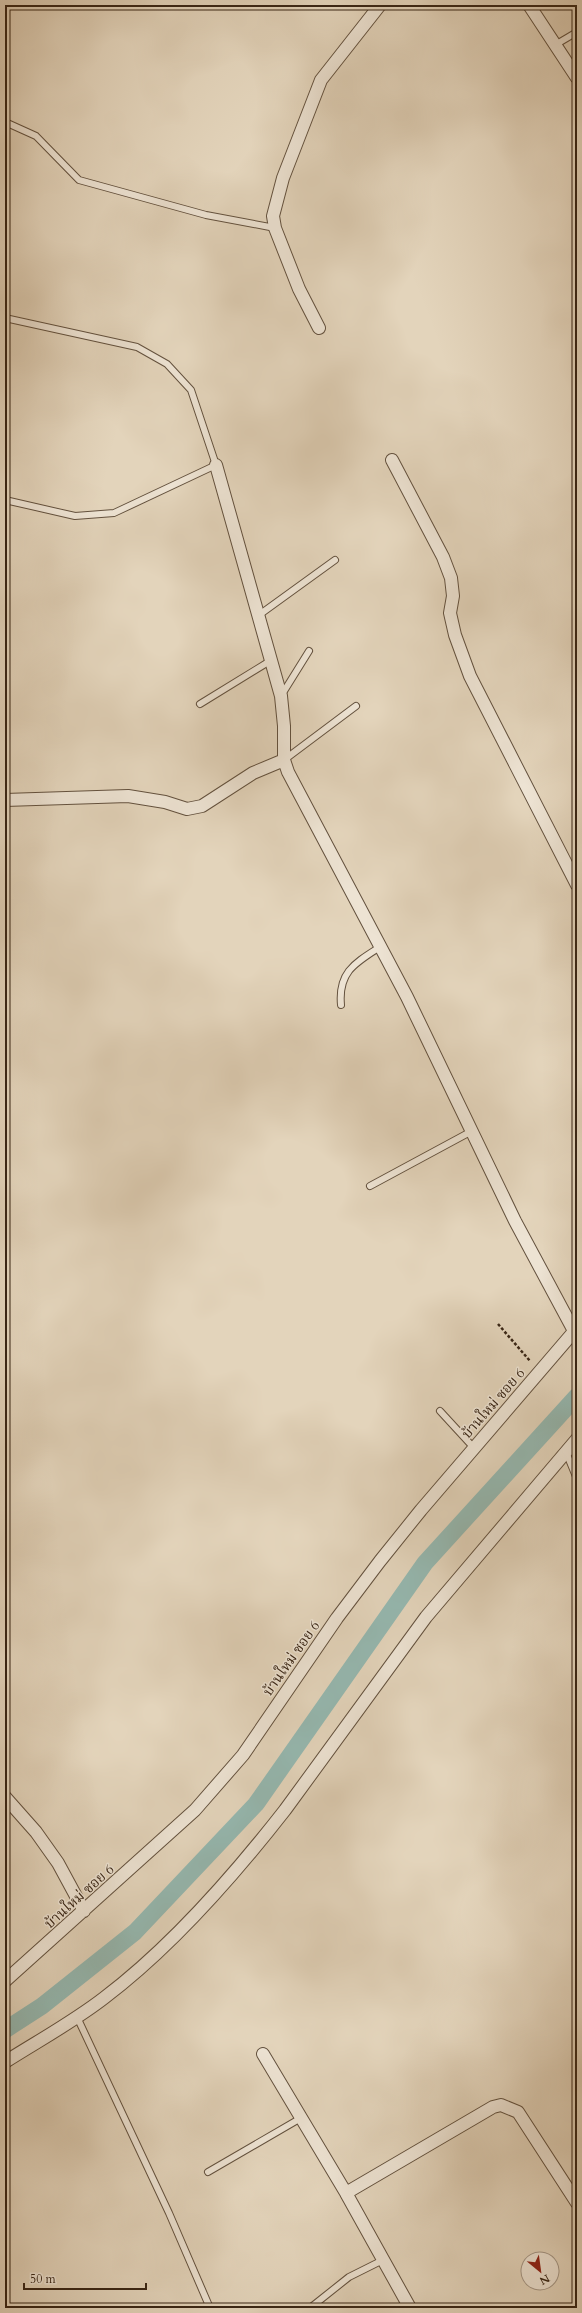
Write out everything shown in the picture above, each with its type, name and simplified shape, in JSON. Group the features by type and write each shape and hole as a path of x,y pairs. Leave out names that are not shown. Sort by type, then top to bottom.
{"street":[{"path":"319,328 299,289 275,228 273,216 283,178 322,80 380,5"},
{"path":"529,5 577,78"},
{"path":"392,460 443,557 451,578 453,596 450,613 455,635 470,676 577,885"},
{"path":"216,465 281,696 284,726 284,760 288,772 380,947 518,1227 576,1330"},
{"path":"5,800 128,796 165,802 186,809 202,806 253,773 284,760"},
{"name":"บ้านใหม่ ซอย 6","path":"5,1981 195,1810 243,1755 337,1618 380,1561 474,1448 576,1330"},
{"path":"5,2062 77,2017 104,1998 142,1966 261,1841 426,1617 577,1439"},
{"path":"5,1797 36,1832 58,1863 84,1911"},
{"path":"263,2054 346,2193 410,2308"},
{"path":"346,2193 438,2138 493,2107 502,2105 518,2112 577,2202"}],"lane":[{"path":"555,45 577,32"},
{"path":"5,122 36,136 79,180 206,215 275,228"},
{"path":"5,318 137,347 167,364 191,390 216,465 114,513 75,516 5,500"},
{"path":"258,615 335,560"},
{"path":"281,696 309,651"},
{"path":"200,704 270,661"},
{"path":"284,760 356,706"},
{"path":"341,1005 339,990 346,975 355,964 380,947"},
{"path":"370,1186 472,1131"},
{"path":"440,1411 474,1448"},
{"path":"566,1452 577,1479"},
{"path":"77,2017 169,2213 210,2308"},
{"path":"208,2172 301,2118"},
{"path":"310,2308 349,2278 383,2260"}],"path":[{"path":"498,1324 540,1372"}],"waterway":[{"path":"5,2030 42,2006 135,1932 256,1804 425,1563 577,1396"}]}
